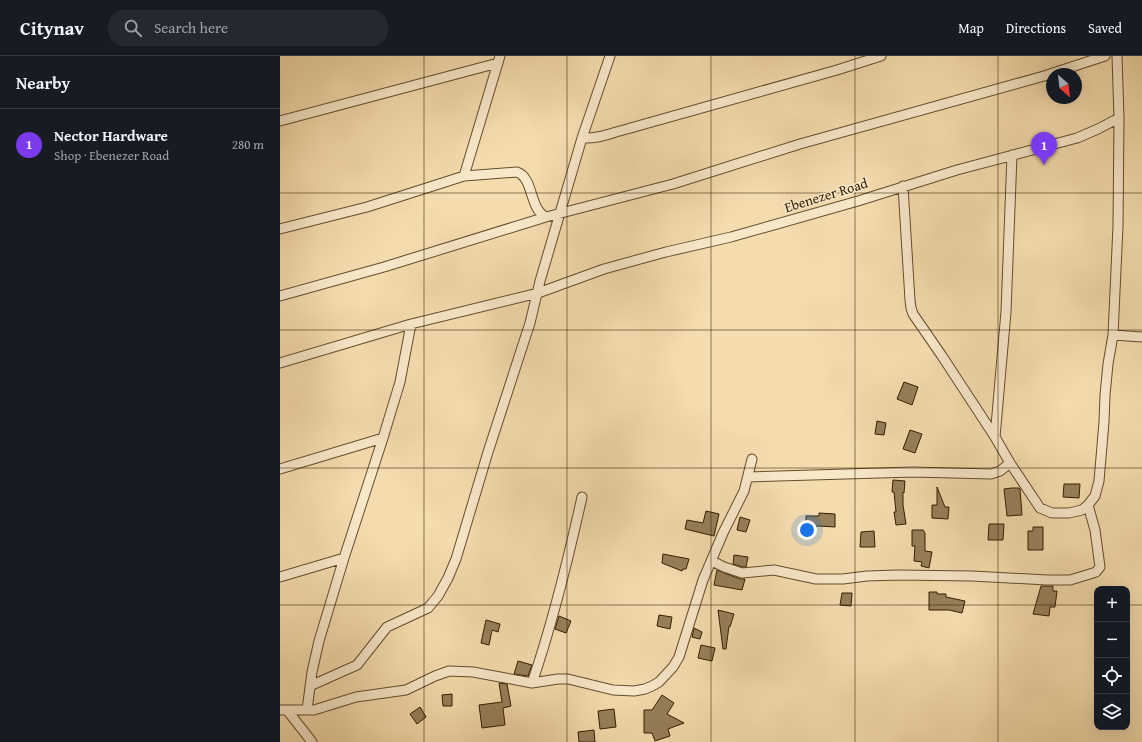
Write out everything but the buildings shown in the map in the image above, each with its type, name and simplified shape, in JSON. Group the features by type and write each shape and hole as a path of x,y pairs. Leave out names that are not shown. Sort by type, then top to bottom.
{"street":[{"path":"310,686 356,665 387,627 428,608 438,596 445,584 456,559 488,452 530,323 540,281 582,138 610,56"},
{"path":"582,138 600,137 837,70 881,56"},
{"path":"280,296 384,267 546,217 672,184 800,144 1044,76 1105,56"},
{"path":"903,186 911,308 918,322 942,356 1040,508 1052,513 1069,513 1082,510 1095,496 1099,481 1104,422 1104,395 1113,335 1118,226 1119,118 1117,56"},
{"path":"280,121 499,60"},
{"path":"464,176 499,60"},
{"name":"Ebenezer Road","path":"280,362 411,324 538,292 604,269 666,252 731,237 858,201 957,170 1077,138 1119,118"},
{"path":"995,437 1006,312 1012,155"},
{"path":"280,230 368,206 464,176 517,172 520,173 526,180 538,210 546,217"},
{"path":"307,710 319,641 400,382 411,324"},
{"path":"1113,335 1142,338"},
{"path":"280,469 383,438"},
{"path":"284,710 314,710 328,707 356,697 406,690 449,670 473,672 532,683 568,679 613,690 645,690 664,677 679,657 703,580 723,533 744,491 752,459"},
{"path":"748,477 913,472 991,474 1000,471 1010,463"},
{"path":"532,683 565,573 582,497"},
{"path":"712,561 724,568 742,573 774,570 816,579 844,579 867,576 898,575 1070,580 1096,572 1100,567 1095,530 1088,505"},
{"path":"280,577 344,558"},
{"path":"284,710 312,742"}],"place":[{"name":"Nector Hardware","path":"1044,165"}]}
